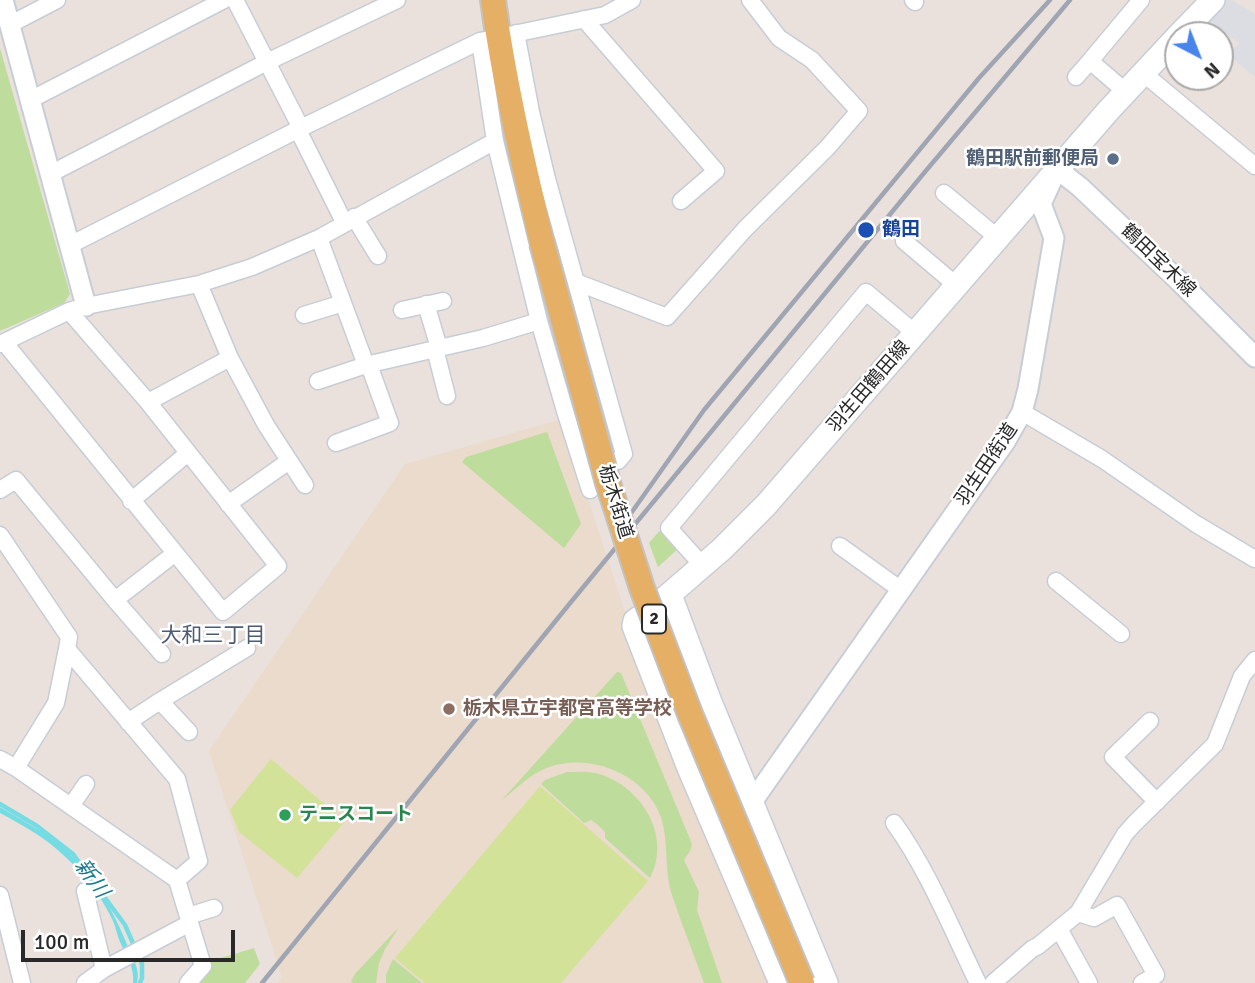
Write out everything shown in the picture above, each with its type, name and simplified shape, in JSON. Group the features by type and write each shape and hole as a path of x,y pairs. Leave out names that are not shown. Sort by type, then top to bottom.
{"main road":[{"name":"栃木街道","path":"493,0 521,158 608,483 642,588 690,714 802,983"},
{"name":"羽生田街道","path":"1192,21 1213,0"},
{"name":"羽生田街道","path":"1057,169 1164,50"},
{"name":"羽生田鶴田線","path":"825,983 667,597 766,505 1057,169"},
{"path":"639,618 634,626 661,698 781,983"}],"street":[{"path":"3,0 70,246 78,309 278,566 223,612 2,343 78,309 200,284 252,267 319,238 495,141"},
{"path":"9,25 57,0"},
{"path":"30,100 224,0"},
{"path":"236,0 349,220 378,256"},
{"path":"50,174 267,62 397,0"},
{"path":"70,246 300,129 498,37 605,15 632,0"},
{"path":"576,282 667,317 745,229 827,148 859,111 812,60 779,38 750,0"},
{"path":"1076,77 1145,3"},
{"path":"584,19 716,171 681,201"},
{"path":"498,37 495,141 539,321 565,411 590,490 595,485"},
{"path":"498,37 541,152 624,454 618,461"},
{"path":"1090,61 1126,92"},
{"path":"1143,73 1255,166"},
{"name":"鶴田宝木線","path":"1057,169 1080,187 1255,357"},
{"name":"羽生田街道","path":"752,802 1005,442 1022,412 1054,238 1041,204 1057,169"},
{"path":"944,193 998,238"},
{"path":"319,238 390,423 336,443"},
{"path":"904,242 956,285"},
{"path":"200,284 230,358 266,425 306,485"},
{"path":"703,566 669,528 866,292 915,333"},
{"path":"402,310 443,301"},
{"path":"304,315 343,303"},
{"path":"426,304 447,396"},
{"path":"318,381 368,365 483,338 539,321"},
{"path":"148,402 230,358"},
{"path":"1022,412 1102,459 1196,523 1255,559"},
{"path":"131,501 188,453"},
{"path":"228,503 289,461"},
{"path":"0,490 16,480 162,654"},
{"path":"0,535 69,638 56,703 16,768"},
{"path":"840,546 901,590"},
{"path":"115,600 174,554"},
{"path":"1056,581 1121,634"},
{"path":"128,722 247,648"},
{"path":"67,649 177,779 199,861 177,880"},
{"path":"993,983 1078,913 1125,834 1215,744 1242,676 1255,660"},
{"path":"160,701 189,732"},
{"path":"1150,721 1113,757 1157,802"},
{"path":"0,759 177,880 203,966 188,983"},
{"path":"71,806 86,784"},
{"path":"894,823 920,865 978,983"},
{"path":"85,891 104,969"},
{"path":"0,894 22,983"},
{"path":"1078,913 1094,918 1117,905 1156,975 1142,983"},
{"path":"85,983 189,919 214,908"},
{"path":"1059,929 1089,983"}],"shaded area":[{"path":"1225,0 1232,0 1255,14 1255,77 1234,60 1234,48 1239,43 1234,39 1234,21 1205,21"},
{"name":"栃木県立宇都宮高等学校","path":"562,419 643,667 776,983 278,983 282,977 209,751 405,464"}],"green space":[{"path":"0,48 70,294 64,303 0,331"},
{"path":"547,432 581,524 564,548 462,462 466,457"},
{"path":"662,528 679,548 658,567 649,543"},
{"path":"617,672 621,673 692,844 684,860 699,892 697,910 722,983 704,983 671,892 661,817 654,802 643,789 630,779 599,765 565,763 536,773 501,801"},
{"name":"テニスコート","path":"271,759 345,821 297,878 239,832 230,810"},
{"path":"567,772 591,772 611,779 638,799 648,813 657,845 656,862 650,878 605,838 605,832 598,825 591,820 584,823 541,784"},
{"path":"540,786 648,881 561,983 425,983 395,958"},
{"path":"399,927 379,963 376,983 353,983 351,981 355,974"},
{"path":"254,948 260,964 245,983 195,983 208,962"},
{"path":"393,959 422,983 386,983 386,975"}],"water":[{"path":"0,807 51,838 86,872 120,927 137,967 137,983 133,983 131,967 113,921 91,885 60,852 38,835 0,813"}],"waterway":[{"name":"新川","path":"0,804 37,826 73,854 125,925 142,964 140,983"}],"railway":[{"path":"622,526 704,410 979,78 1050,0"},
{"path":"262,983 571,602 1070,0"}],"place":[{"name":"鶴田駅前郵便局","path":"1113,159"},
{"name":"鶴田","path":"866,230"},
{"name":"栃木県立宇都宮高等学校","path":"449,709"},
{"name":"テニスコート","path":"285,815"}],"district":[{"name":"大和三丁目","path":"213,636"}]}
